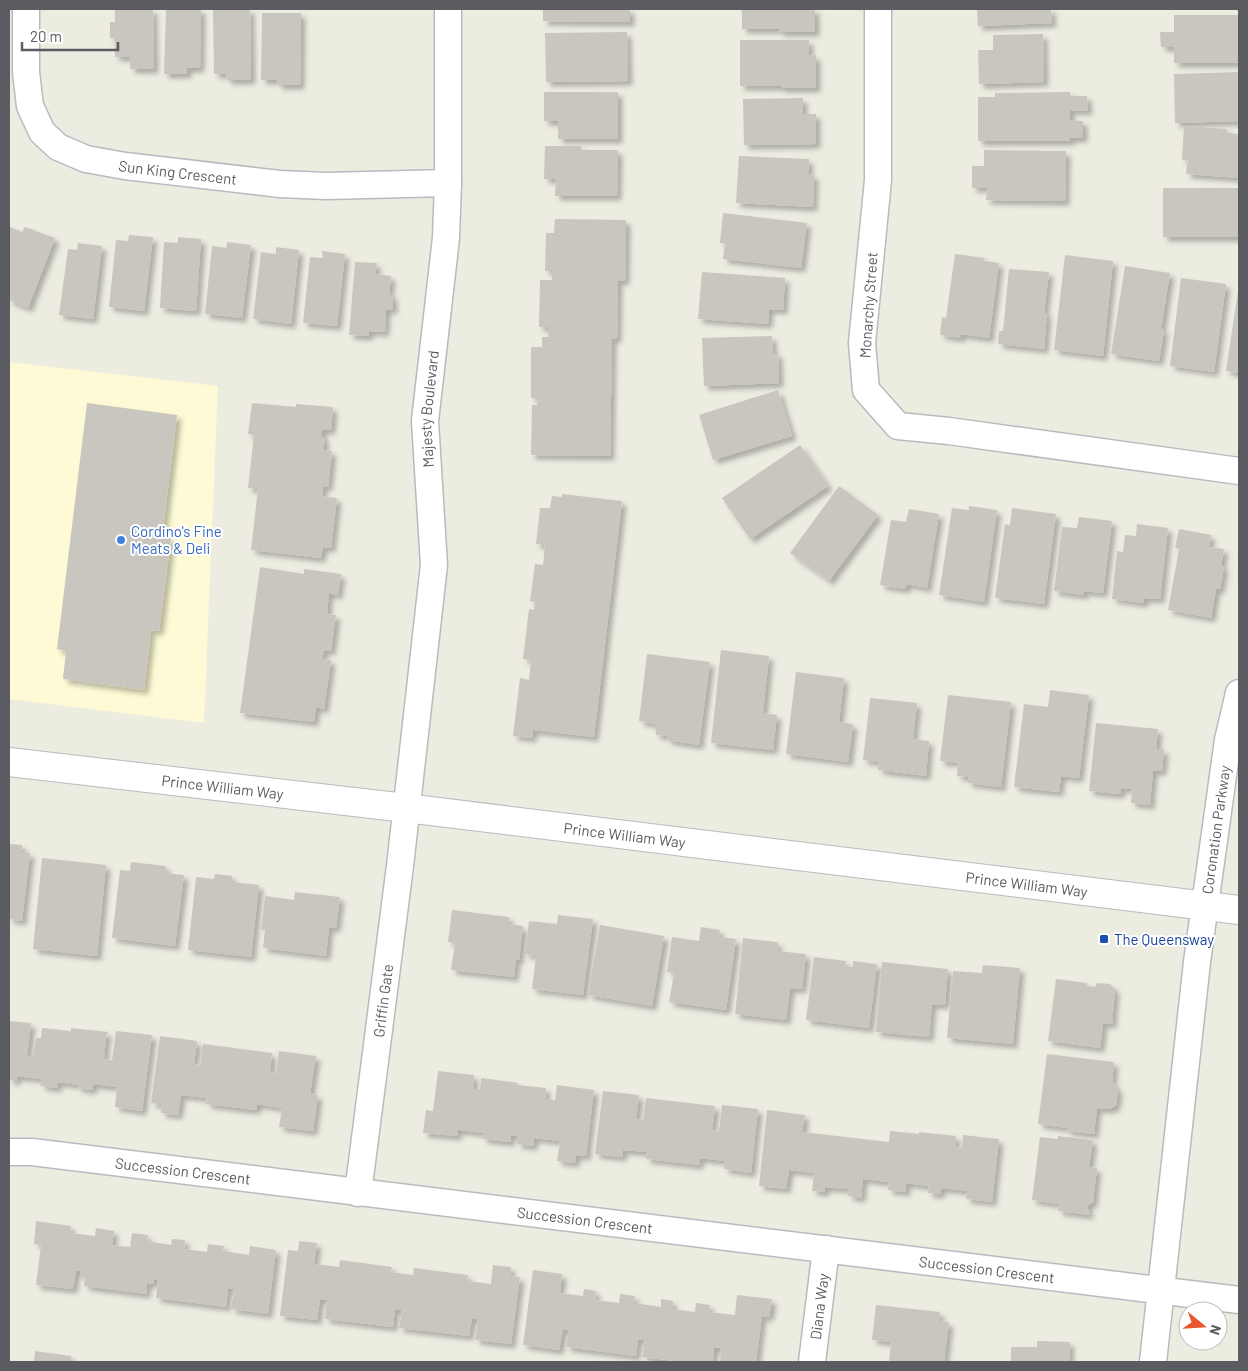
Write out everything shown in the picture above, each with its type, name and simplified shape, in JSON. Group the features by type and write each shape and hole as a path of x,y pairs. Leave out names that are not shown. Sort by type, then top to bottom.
{"street":[{"name":"Sun King Crescent","path":"26,9 26,72 30,106 42,132 58,147 86,160 280,184 326,186 448,183"},
{"name":"Majesty Boulevard","path":"406,808 434,565 425,421 446,238 448,183 448,9"},
{"name":"Monarchy Street","path":"878,9 878,180 862,343 866,390 898,426 1239,471"},
{"name":"Coronation Parkway","path":"1205,906 1228,740 1239,693"},
{"name":"Prince William Way","path":"9,762 406,808 1239,910"},
{"name":"Griffin Gate","path":"358,1193 406,808"},
{"path":"1153,1362 1205,906"},
{"name":"Succession Crescent","path":"9,1152 32,1152 1239,1300"},
{"name":"Diana Way","path":"812,1362 826,1249"}],"shaded area":[{"path":"9,362 218,386 204,723 9,699"}],"building":[{"path":"115,9 153,9 154,69 130,69 130,57 115,57 115,38 110,38 110,22 115,22"},
{"path":"166,9 201,9 200,68 187,68 187,74 164,74"},
{"path":"213,9 250,9 251,80 227,80 226,74 214,74"},
{"path":"543,9 630,9 630,22 543,21"},
{"path":"742,9 815,9 815,32 779,32 780,29 742,29"},
{"path":"977,9 1051,9 1052,23 978,26"},
{"path":"262,13 301,13 300,85 278,85 277,80 261,80"},
{"path":"1174,15 1239,15 1239,63 1174,63 1174,47 1161,47 1160,32 1174,32"},
{"path":"627,32 628,81 546,82 545,33"},
{"path":"1043,34 1044,82 979,84 978,50 993,50 993,35"},
{"path":"740,40 809,40 809,56 816,55 816,88 740,86"},
{"path":"1239,72 1239,121 1175,123 1174,74"},
{"path":"544,92 618,92 618,139 558,139 558,121 544,121"},
{"path":"1070,92 1070,96 1087,96 1088,111 1070,110 1070,120 1083,121 1083,138 1070,138 1070,141 978,141 978,97 995,97 995,93"},
{"path":"803,98 803,114 816,114 816,144 744,145 743,99"},
{"path":"1184,126 1227,129 1227,133 1239,134 1239,178 1186,174 1188,160 1182,160"},
{"path":"545,146 581,146 581,150 618,150 617,196 555,196 556,179 544,179"},
{"path":"984,150 1066,151 1065,201 986,200 987,188 972,188 972,166 984,166"},
{"path":"739,156 809,159 808,174 814,175 813,207 736,203"},
{"path":"1163,188 1239,188 1239,237 1163,237"},
{"path":"723,213 807,223 801,268 723,259 725,244 720,243"},
{"path":"555,219 626,220 625,281 618,280 617,338 612,339 610,456 531,455 532,405 537,405 538,398 531,398 531,347 542,347 542,337 548,337 548,327 539,327 540,280 552,280 552,271 545,271 546,233 554,233"},
{"path":"10,227 22,232 25,227 55,238 28,308 9,300"},
{"path":"129,235 153,237 144,311 109,307 116,240 128,241"},
{"path":"178,237 201,239 196,311 160,308 164,242 178,243"},
{"path":"227,242 251,245 242,318 205,314 212,246 226,248"},
{"path":"78,243 102,246 93,319 59,315 68,249 77,250"},
{"path":"276,247 299,250 291,324 253,319 261,252 276,254"},
{"path":"322,251 345,254 337,326 303,323 310,257 323,258"},
{"path":"955,254 985,258 984,261 999,263 989,338 961,334 961,338 940,335 942,317 946,318"},
{"path":"1065,255 1113,261 1103,356 1054,350"},
{"path":"355,262 377,263 375,274 391,276 389,295 393,295 393,310 386,309 385,332 369,331 369,336 349,335"},
{"path":"1125,266 1170,273 1161,329 1164,330 1159,361 1111,354"},
{"path":"1009,269 1049,272 1044,313 1047,313 1044,349 998,344 999,331 1003,331"},
{"path":"702,272 785,278 783,310 769,309 768,324 698,319"},
{"path":"1181,278 1226,284 1214,372 1170,366"},
{"path":"1239,291 1239,373 1226,371"},
{"path":"772,336 773,353 778,353 779,383 704,386 702,338"},
{"path":"778,390 792,436 713,460 699,415"},
{"path":"87,403 177,415 162,537 171,538 159,631 151,630 144,690 63,679 66,651 57,649"},
{"path":"252,403 296,407 296,404 333,407 331,430 322,430 322,437 325,437 323,450 332,451 328,487 323,486 322,496 337,498 331,548 323,547 321,558 251,550 258,489 248,488 254,435 248,434"},
{"path":"800,445 828,486 750,539 722,498"},
{"path":"839,486 878,515 829,581 790,553"},
{"path":"562,494 622,501 594,737 533,730 532,738 513,736 520,678 529,680 531,660 523,659 529,609 534,610 535,602 530,601 535,564 543,565 545,545 536,544 540,508 550,508 552,496 562,497"},
{"path":"969,506 997,510 984,602 939,595 952,508 969,510"},
{"path":"1012,508 1056,514 1044,604 995,598 1005,524 1010,525"},
{"path":"909,509 939,514 927,588 907,584 905,589 880,585 891,520 906,522"},
{"path":"1079,517 1112,521 1103,593 1084,591 1084,595 1054,591 1062,527 1077,528"},
{"path":"1137,524 1168,528 1160,599 1144,598 1144,603 1112,599 1117,551 1123,552 1125,535 1136,536"},
{"path":"1179,529 1211,535 1209,547 1224,549 1221,566 1224,567 1220,589 1216,589 1211,618 1168,610 1179,549 1175,548"},
{"path":"260,567 304,574 304,569 341,574 338,595 329,593 327,614 336,615 331,651 324,650 322,659 331,660 324,709 316,707 314,722 240,713"},
{"path":"721,650 769,656 763,713 777,715 773,750 711,743"},
{"path":"647,654 710,662 699,745 667,740 668,736 656,735 655,724 639,721"},
{"path":"796,672 844,678 839,722 853,724 848,762 786,754"},
{"path":"1050,690 1089,695 1079,778 1061,776 1059,792 1014,787 1024,704 1048,707"},
{"path":"948,695 1011,702 1001,787 968,783 968,777 957,776 958,763 940,761"},
{"path":"870,698 917,703 913,739 929,741 926,776 878,770 879,762 863,760"},
{"path":"1096,723 1158,729 1156,749 1164,749 1162,771 1153,771 1150,805 1131,803 1132,789 1121,788 1120,794 1089,791"},
{"path":"9,844 22,845 22,852 30,853 22,921 9,919"},
{"path":"42,858 106,865 97,956 33,949"},
{"path":"131,862 166,866 165,873 184,875 175,946 112,938 120,870 130,871"},
{"path":"215,874 232,876 232,882 259,885 251,957 188,950 196,877 214,879"},
{"path":"295,892 340,897 336,928 329,927 326,956 263,948 265,930 261,930 265,896 294,900"},
{"path":"452,910 509,917 509,924 523,926 519,960 516,959 514,977 451,970 455,943 448,942"},
{"path":"558,915 593,919 583,995 532,989 536,956 525,954 529,921 557,924"},
{"path":"600,925 664,936 652,1006 588,995"},
{"path":"701,927 720,930 719,937 736,939 726,1010 669,1002 674,973 667,972 672,937 699,941"},
{"path":"743,938 778,942 777,951 806,954 802,989 790,988 786,1020 735,1014"},
{"path":"814,957 846,961 845,966 853,967 853,961 877,964 869,1028 806,1020"},
{"path":"882,962 948,969 945,1005 932,1004 929,1037 876,1032"},
{"path":"983,965 1020,968 1013,1044 947,1038 953,971 982,973"},
{"path":"1056,979 1087,983 1087,986 1095,987 1097,983 1110,984 1115,990 1112,1024 1103,1023 1100,1048 1048,1041"},
{"path":"9,1021 31,1023 27,1056 33,1057 36,1038 41,1038 42,1028 71,1031 71,1028 108,1032 104,1059 112,1060 116,1031 152,1035 142,1111 115,1107 117,1087 93,1084 92,1090 78,1088 79,1085 58,1082 57,1088 41,1086 41,1079 17,1076 16,1081 9,1080"},
{"path":"160,1036 197,1041 194,1064 200,1065 203,1044 272,1053 270,1072 276,1073 279,1051 316,1056 310,1094 318,1095 313,1131 279,1127 282,1108 257,1104 256,1110 206,1104 207,1098 181,1095 178,1115 161,1113 162,1105 151,1103"},
{"path":"1047,1054 1114,1062 1112,1083 1114,1083 1118,1091 1116,1105 1110,1109 1097,1108 1094,1134 1067,1131 1067,1128 1038,1124"},
{"path":"438,1071 474,1075 473,1089 480,1089 481,1078 546,1088 545,1099 555,1100 557,1085 594,1090 586,1156 576,1155 575,1163 557,1161 560,1141 534,1138 533,1146 517,1144 518,1136 511,1135 510,1142 483,1139 483,1133 460,1130 458,1130 457,1136 423,1133 426,1110 433,1111"},
{"path":"603,1091 639,1095 636,1119 643,1120 646,1098 715,1106 712,1130 719,1131 722,1105 758,1109 751,1173 724,1169 725,1161 700,1158 699,1165 646,1159 647,1152 623,1150 622,1157 595,1154"},
{"path":"767,1110 805,1115 802,1132 889,1142 890,1131 919,1134 919,1132 956,1136 955,1147 962,1148 963,1135 999,1139 992,1202 966,1199 967,1191 941,1188 940,1194 928,1193 929,1186 906,1183 906,1192 888,1190 889,1182 863,1179 861,1198 848,1196 849,1189 825,1187 825,1192 812,1191 814,1173 789,1170 786,1189 759,1186"},
{"path":"1058,1136 1093,1140 1089,1167 1097,1168 1093,1202 1087,1206 1090,1215 1058,1211 1059,1204 1032,1200 1040,1137 1058,1139"},
{"path":"36,1221 71,1226 70,1233 95,1236 96,1228 114,1231 112,1245 130,1247 132,1233 148,1235 147,1241 171,1245 172,1239 185,1240 184,1249 207,1252 208,1244 224,1246 223,1251 249,1255 250,1246 276,1250 268,1314 231,1309 234,1289 228,1288 226,1307 156,1298 158,1280 154,1279 153,1284 147,1283 146,1294 84,1286 85,1276 80,1275 80,1271 76,1271 73,1289 36,1285 41,1245 34,1244"},
{"path":"299,1241 317,1243 314,1264 339,1267 340,1260 392,1267 391,1272 413,1275 414,1268 468,1275 467,1281 491,1284 493,1265 511,1267 510,1276 520,1277 511,1344 475,1340 478,1319 472,1318 469,1336 399,1328 402,1310 395,1309 393,1327 325,1319 327,1300 320,1299 317,1320 280,1316 288,1250 298,1251"},
{"path":"533,1270 562,1274 560,1293 583,1296 584,1289 596,1291 595,1300 619,1303 620,1294 635,1296 634,1303 661,1307 661,1299 673,1301 672,1309 695,1312 696,1303 710,1305 709,1312 735,1315 737,1295 772,1299 769,1317 762,1316 756,1362 720,1362 721,1348 714,1348 713,1362 683,1362 642,1357 645,1340 638,1339 636,1356 566,1347 569,1330 563,1329 559,1350 523,1345"},
{"path":"876,1305 940,1312 939,1321 949,1322 944,1362 889,1362 891,1342 872,1340"},
{"path":"1037,1341 1070,1342 1069,1362 1011,1362 1011,1347 1037,1347"},
{"path":"35,1351 71,1356 71,1362 34,1362"}],"place":[{"name":"Cordino's Fine Meats & Deli","path":"121,540"},
{"name":"The Queensway","path":"1104,939"}]}
